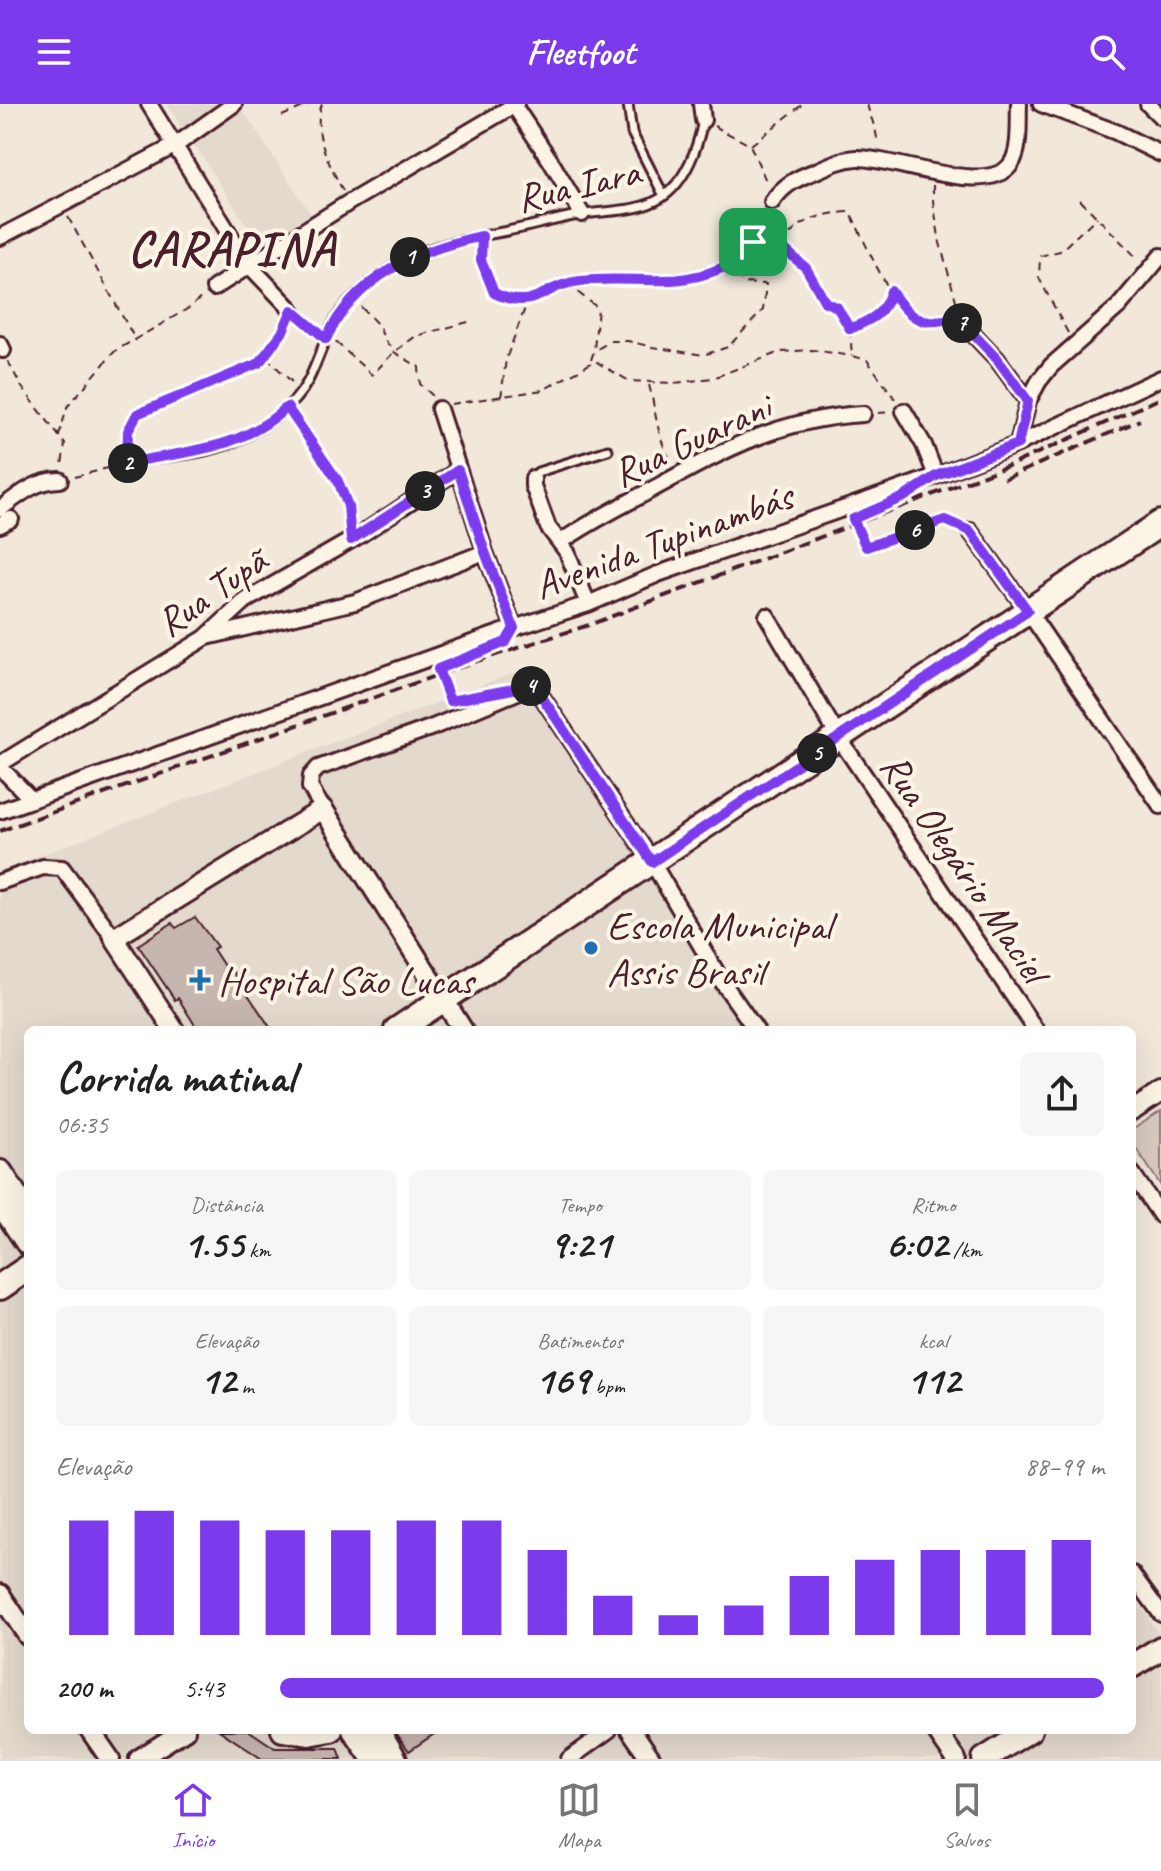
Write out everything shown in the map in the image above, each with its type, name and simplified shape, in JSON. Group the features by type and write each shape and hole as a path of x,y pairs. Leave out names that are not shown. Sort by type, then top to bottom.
{"main road":[{"path":"403,1026 1161,523"},
{"path":"0,1173 24,1209"},
{"path":"0,1200 24,1236"},
{"path":"0,1287 24,1271"},
{"path":"1136,1664 1161,1648"},
{"path":"357,1734 374,1759"},
{"path":"380,1734 395,1759"},
{"path":"984,1759 1024,1734"}],"street":[{"path":"149,104 248,264 292,310"},
{"path":"0,237 176,145 234,104"},
{"path":"214,288 248,264 514,104 582,214"},
{"path":"701,104 703,120"},
{"path":"773,201 797,178 840,161 871,159 969,179 1002,172 1011,164 1016,151 1019,104"},
{"path":"1041,104 1116,132 1161,154"},
{"path":"1148,104 1161,117"},
{"path":"1018,444 1028,401 1051,366 1119,306 1161,256"},
{"path":"957,317 997,359 1028,401"},
{"name":"Avenida Tupinambás","path":"0,811 588,604 658,574 936,476 1018,444 1161,378"},
{"path":"439,409 485,552 514,628"},
{"path":"904,411 924,445 936,476"},
{"name":"Rua Guarani","path":"561,542 593,521 745,440 822,418 863,414"},
{"name":"Rua Tupã","path":"0,765 205,638 245,601 351,540 458,470"},
{"path":"533,478 548,527 561,542 588,604"},
{"path":"4,518 31,487 48,480 60,480"},
{"path":"970,531 1161,806"},
{"path":"205,638 355,602 485,552"},
{"name":"Rua Olegário Maciel","path":"767,616 839,738 1033,1026"},
{"path":"460,1026 323,809 310,781 318,768 433,727 534,685 652,862 721,980 753,1026"},
{"path":"0,765 32,800"},
{"path":"114,938 323,809"},
{"path":"0,882 43,867 56,865 66,871 171,1026"},
{"path":"1136,1108 1161,1092"},
{"path":"1136,1179 1161,1216"},
{"path":"1136,1580 1161,1614"},
{"path":"0,1594 24,1630"},
{"path":"93,1734 110,1759"},
{"path":"139,1759 179,1734"},
{"path":"569,1759 603,1734"},
{"path":"634,1734 651,1759"},
{"path":"939,1734 956,1759"}],"lane":[{"path":"628,104 632,133 664,196"},
{"name":"Rua Iara","path":"127,463 232,443 261,427 287,407 307,384 336,319 353,299 410,257 482,236 582,214 633,208 664,196 690,160 699,142 703,120"},
{"path":"533,478 538,472 608,450"}],"path":[{"path":"282,116 310,104"},
{"path":"322,104 318,114 323,152 348,203"},
{"path":"750,145 803,104"},
{"path":"867,104 870,121 878,134 871,159"},
{"path":"482,236 481,260 494,293 513,302 529,299 567,283 593,280 679,281 706,275 733,262 749,251 758,226 773,201 750,145 703,120"},
{"path":"782,246 803,223 827,213 850,212 900,305 919,321 935,324 957,317 957,296 940,243 933,201 933,172"},
{"path":"1080,200 1150,271"},
{"path":"61,206 136,341"},
{"path":"1063,324 1039,278 1040,256 1060,251 1097,217"},
{"path":"758,226 806,268 825,302 837,307 850,329 852,356"},
{"path":"594,351 611,341 628,341 703,355 728,347 763,310 766,284 743,283 733,262"},
{"path":"567,283 598,308 591,362"},
{"path":"59,436 67,407 115,351 189,308 214,288"},
{"path":"850,329 875,318 886,305 891,291"},
{"path":"353,299 379,326 394,352 419,367 420,384 431,392 439,409 471,399 501,398 543,390 591,362 598,362 629,381 648,383 713,378 780,352 813,350 867,360 904,411"},
{"path":"501,398 506,359 529,299"},
{"path":"1,347 21,386 65,444 60,480 127,463 128,431 137,414 247,370 265,356 282,333 292,310 326,339 339,343 372,375 394,352 416,336 472,321"},
{"path":"265,356 301,391"},
{"path":"648,383 664,451"},
{"path":"287,407 338,481 348,506 351,540"},
{"path":"863,414 904,411"},
{"path":"936,476 904,497 853,519 866,547 945,520 970,531"},
{"path":"514,628 506,642 438,669 450,701 534,685"}],"shaded area":[{"path":"167,104 224,104 184,131"},
{"path":"241,107 312,216 260,246 192,141"},
{"path":"521,670 756,1026 24,1026 24,1734 1136,1734 1136,1599 1161,1637 1161,1759 0,1759 0,871"},
{"path":"1161,1111 1161,1186 1136,1148 1136,1127"}],"building":[{"name":"Hospital São Lucas","path":"195,917 217,947 213,949 224,966 228,965 269,1026 196,1026 138,945 172,923 176,928"},
{"path":"225,1734 254,1734 275,1748 338,1748 342,1759 262,1759"},
{"path":"397,1734 434,1734 409,1751"}],"railway":[{"path":"0,831 477,661 586,626 1013,464 1161,398"},
{"path":"1004,479 1140,420"}],"place":[{"name":"Escola Municipal Assis Brasil","path":"591,948"},
{"name":"Hospital São Lucas","path":"200,980"}],"district":[{"name":"CARAPINA","path":"232,248"}],"route":[{"path":"758,226 806,268 825,302 837,307 850,329 875,318 886,305 891,291 900,305 919,321 935,324 957,317 997,359 1028,401 1018,444 936,476 904,497 853,519 866,547 945,520 970,531 1028,611 652,862 534,685 450,701 438,669 506,642 514,628 458,470 351,540 348,506 338,481 287,407 261,427 232,443 127,463 128,431 137,414 230,378 259,363 282,333 292,310 326,339 336,319 364,288 410,257 482,236 481,260 494,293 513,302 538,297 567,283 580,281 679,281 706,275 743,257 753,242 758,226"}]}
